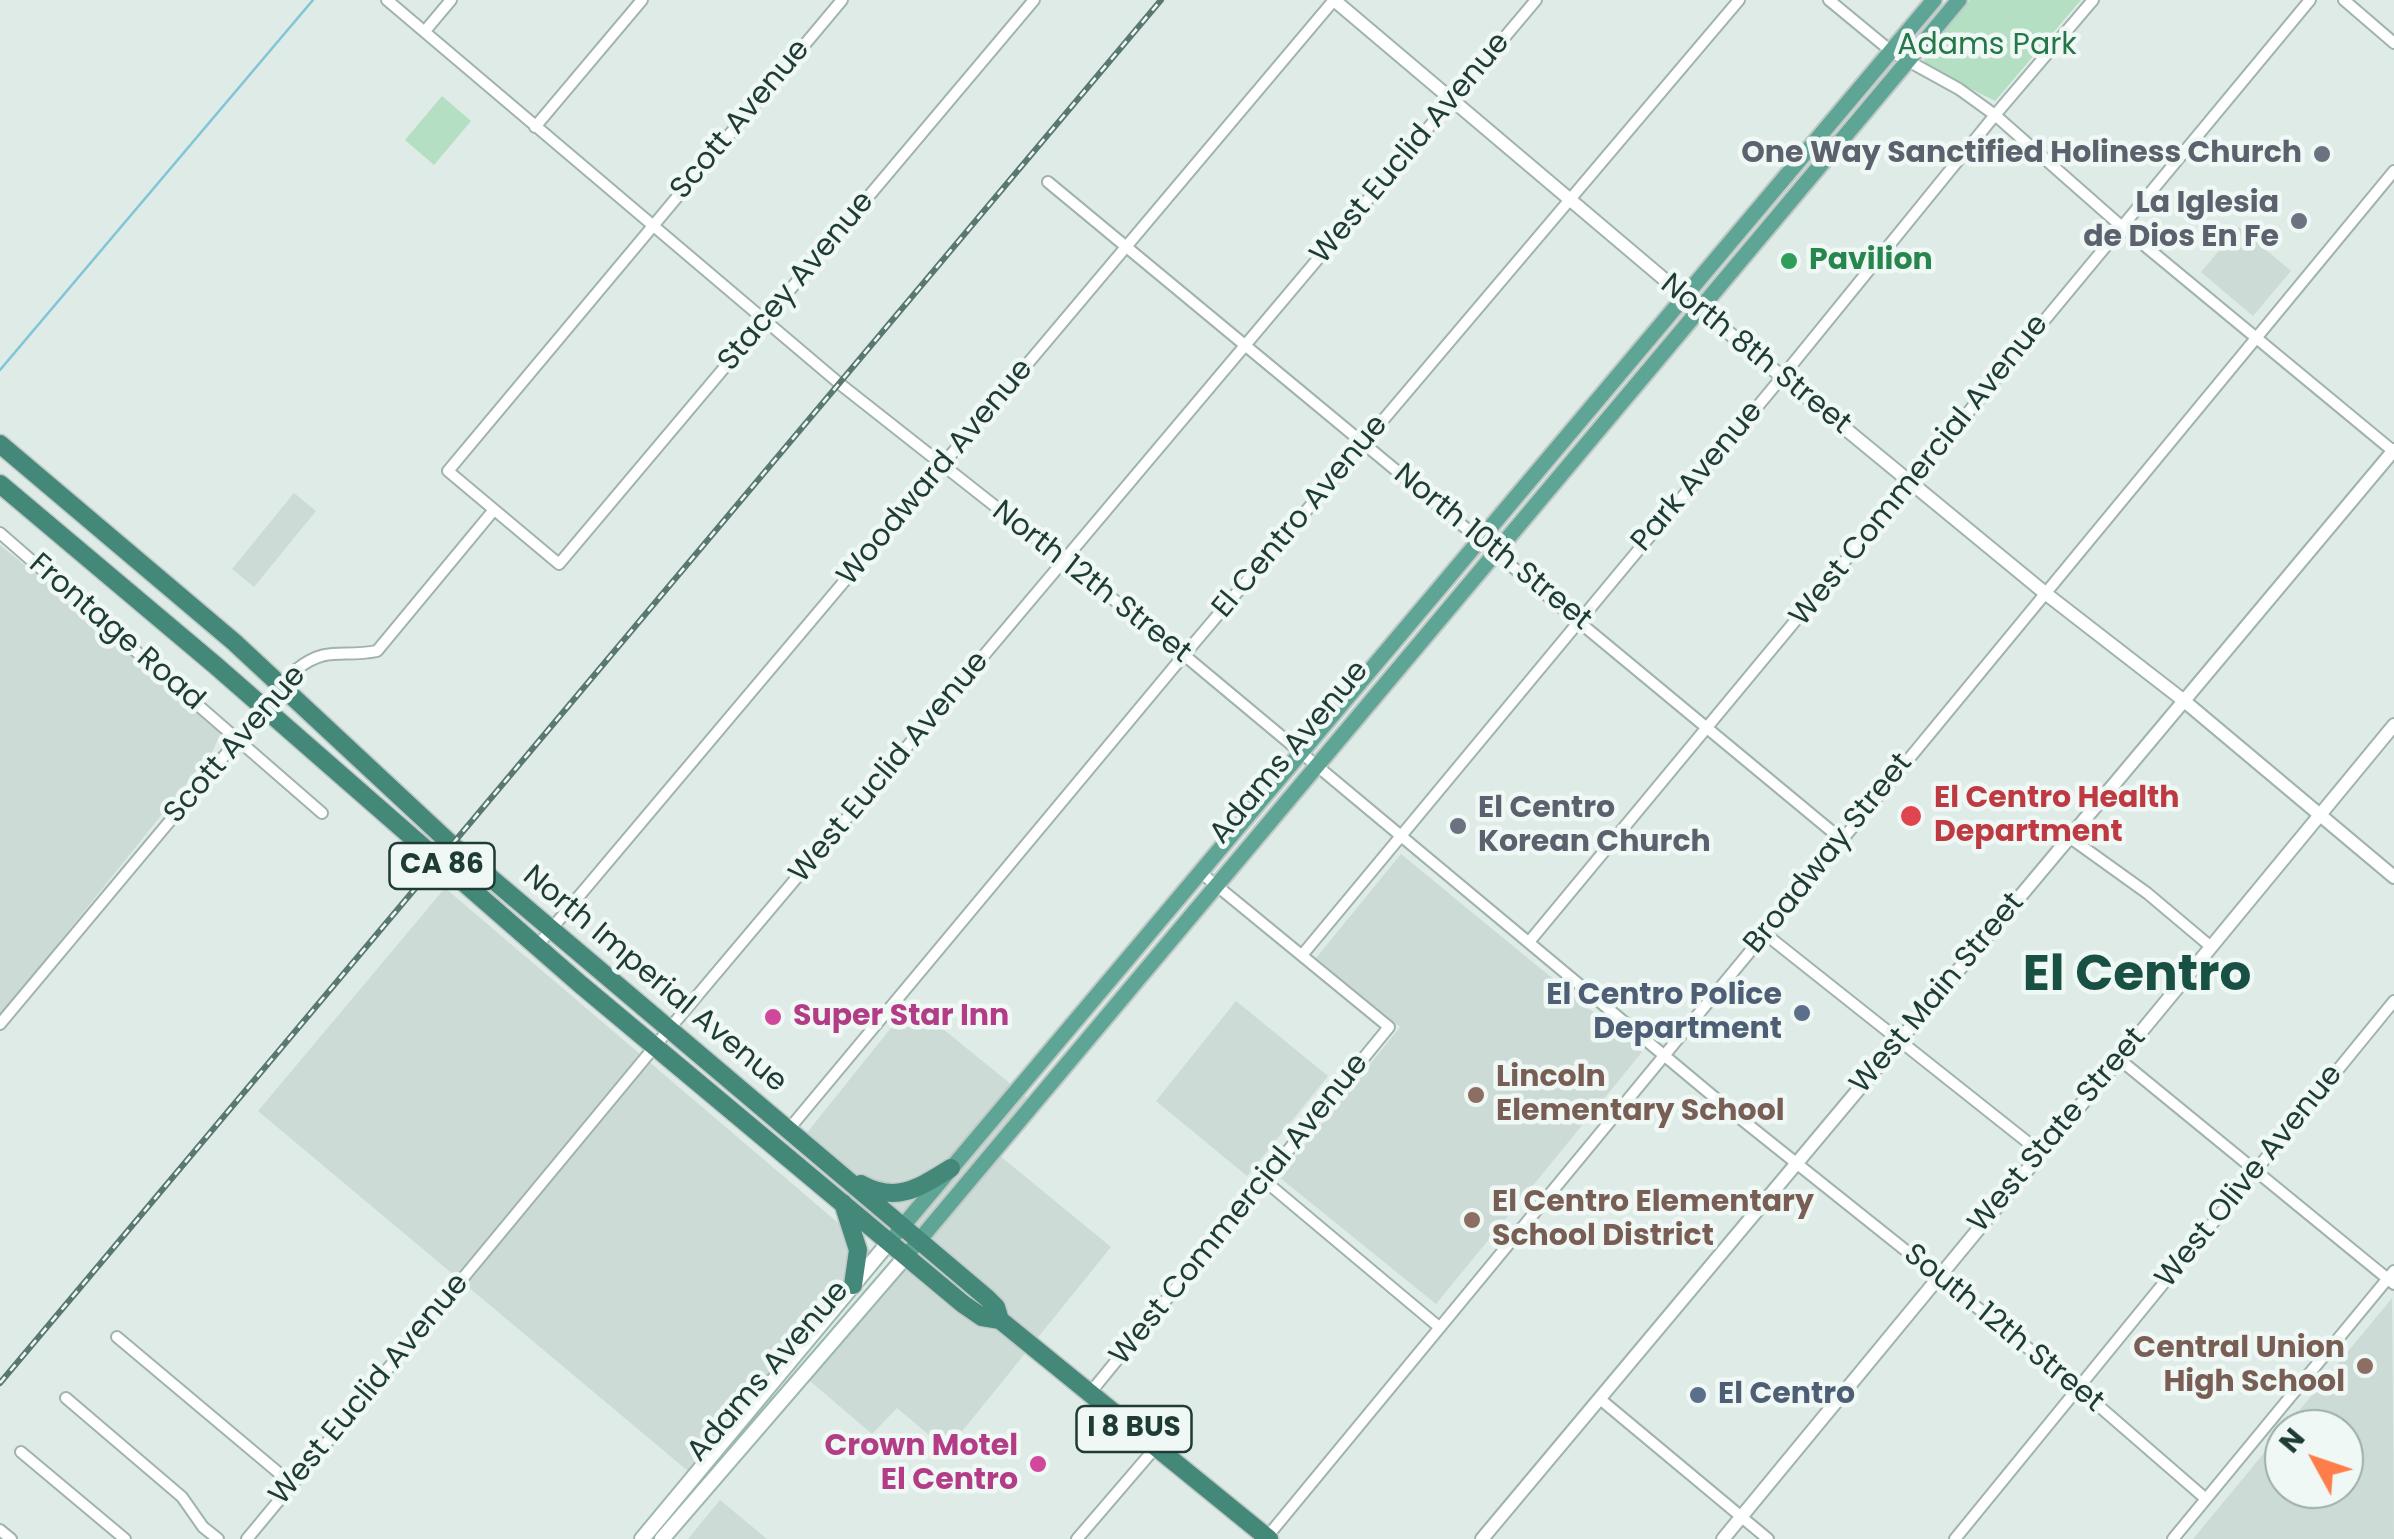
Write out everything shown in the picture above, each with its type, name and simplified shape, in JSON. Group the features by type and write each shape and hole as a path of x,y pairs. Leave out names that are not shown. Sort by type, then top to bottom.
{"highway":[{"name":"North Imperial Avenue","path":"0,444 282,686 453,846 920,1240 996,1307 1000,1320"},
{"name":"North Imperial Avenue","path":"0,484 537,946 889,1242 982,1317 1000,1320 1268,1538"},
{"name":"CA 86","path":"824,1158 873,1191 890,1194 917,1189 951,1168"},
{"path":"843,1202 858,1250 852,1285"}],"main road":[{"name":"Adams Avenue","path":"642,1539 1934,0"},
{"name":"Adams Avenue","path":"662,1539 920,1240 1959,0"},
{"path":"730,1461 730,1450 737,1438 773,1393 775,1378"},
{"path":"703,1465 716,1476"}],"street":[{"name":"North 12th Street","path":"388,0 764,321 1184,656 1798,1162"},
{"path":"425,32 452,0"},
{"path":"535,127 642,0"},
{"name":"Scott Avenue","path":"0,1024 282,686 315,655 377,651 493,511 448,470 842,0"},
{"name":"Stacey Avenue","path":"493,511 559,564 1034,0"},
{"name":"North 8th Street","path":"1334,0 1684,296 2044,592 2184,700 2394,877"},
{"name":"Woodward Avenue","path":"537,946 1334,0"},
{"name":"West Euclid Avenue","path":"246,1539 670,1028 1536,0"},
{"name":"El Centro Avenue","path":"789,1128 1739,0"},
{"path":"1829,0 1892,52 1959,89 1994,115 2254,338 2394,451"},
{"name":"Park Avenue","path":"1303,954 2093,0"},
{"name":"West Commercial Avenue","path":"1530,942 2310,0"},
{"path":"2344,0 2394,43"},
{"name":"Broadway Street","path":"1268,1538 2394,171"},
{"name":"North 10th Street","path":"1048,182 1842,839"},
{"name":"West Main Street","path":"1482,1539 2394,451"},
{"name":"Frontage Road","path":"0,533 322,813"},
{"name":"West State Street","path":"1723,1539 2394,725"},
{"path":"2069,837 2147,893 2210,946"},
{"path":"1200,872 1303,954"},
{"path":"1764,933 2040,1152"},
{"name":"West Commercial Avenue","path":"1090,1393 1389,1027 1303,954"},
{"name":"West Olive Avenue","path":"1955,1539 2394,1001"},
{"path":"2119,1058 2392,1278 2173,1539"},
{"name":"South 12th Street","path":"1798,1162 2078,1388 2206,1499"},
{"path":"1265,1181 1439,1327"},
{"path":"117,1338 292,1484"},
{"path":"66,1398 182,1497 203,1527 218,1539"},
{"path":"1600,1399 1768,1539"},
{"path":"1077,1539 1156,1447"},
{"path":"22,1452 125,1539"},
{"path":"0,1530 11,1539"}],"shaded area":[{"path":"2239,227 2291,271 2253,316 2201,272"},
{"path":"294,493 316,511 254,587 232,569"},
{"path":"0,545 216,721 221,733 212,752 0,1016"},
{"name":"Lincoln Elementary School","path":"1401,854 1642,1052 1436,1304 1279,1177 1400,1027 1316,958"},
{"path":"445,888 877,1256 694,1476 258,1111"},
{"path":"1236,1001 1328,1076 1247,1176 1156,1101"},
{"path":"911,1003 1034,1103 994,1151 1111,1247 947,1450 897,1408 872,1434 803,1375 919,1240 802,1139"},
{"name":"Central Union High School","path":"2392,1298 2394,1539 2193,1539 2264,1453 2264,1509 2364,1509 2364,1409 2300,1409"},
{"path":"720,1500 767,1539 688,1539"}],"green space":[{"name":"Adams Park","path":"1970,0 2081,0 1995,101 1923,64 1925,54"},
{"path":"442,96 471,121 434,165 405,140"}],"waterway":[{"path":"0,370 313,0"}],"railway":[{"path":"0,1383 1161,0"}],"place":[{"name":"One Way Sanctified Holiness Church","path":"2322,154"},
{"name":"La Iglesia de Dios En Fe","path":"2299,221"},
{"name":"Pavilion","path":"1789,261"},
{"name":"El Centro Health Department","path":"1911,816"},
{"name":"El Centro Korean Church","path":"1458,826"},
{"name":"El Centro Police Department","path":"1802,1013"},
{"name":"Super Star Inn","path":"773,1017"},
{"name":"Lincoln Elementary School","path":"1476,1095"},
{"name":"El Centro Elementary School District","path":"1472,1220"},
{"name":"Central Union High School","path":"2365,1366"},
{"name":"El Centro","path":"1698,1395"},
{"name":"Crown Motel El Centro","path":"1038,1464"}],"district":[{"name":"El Centro","path":"2137,977"}]}
